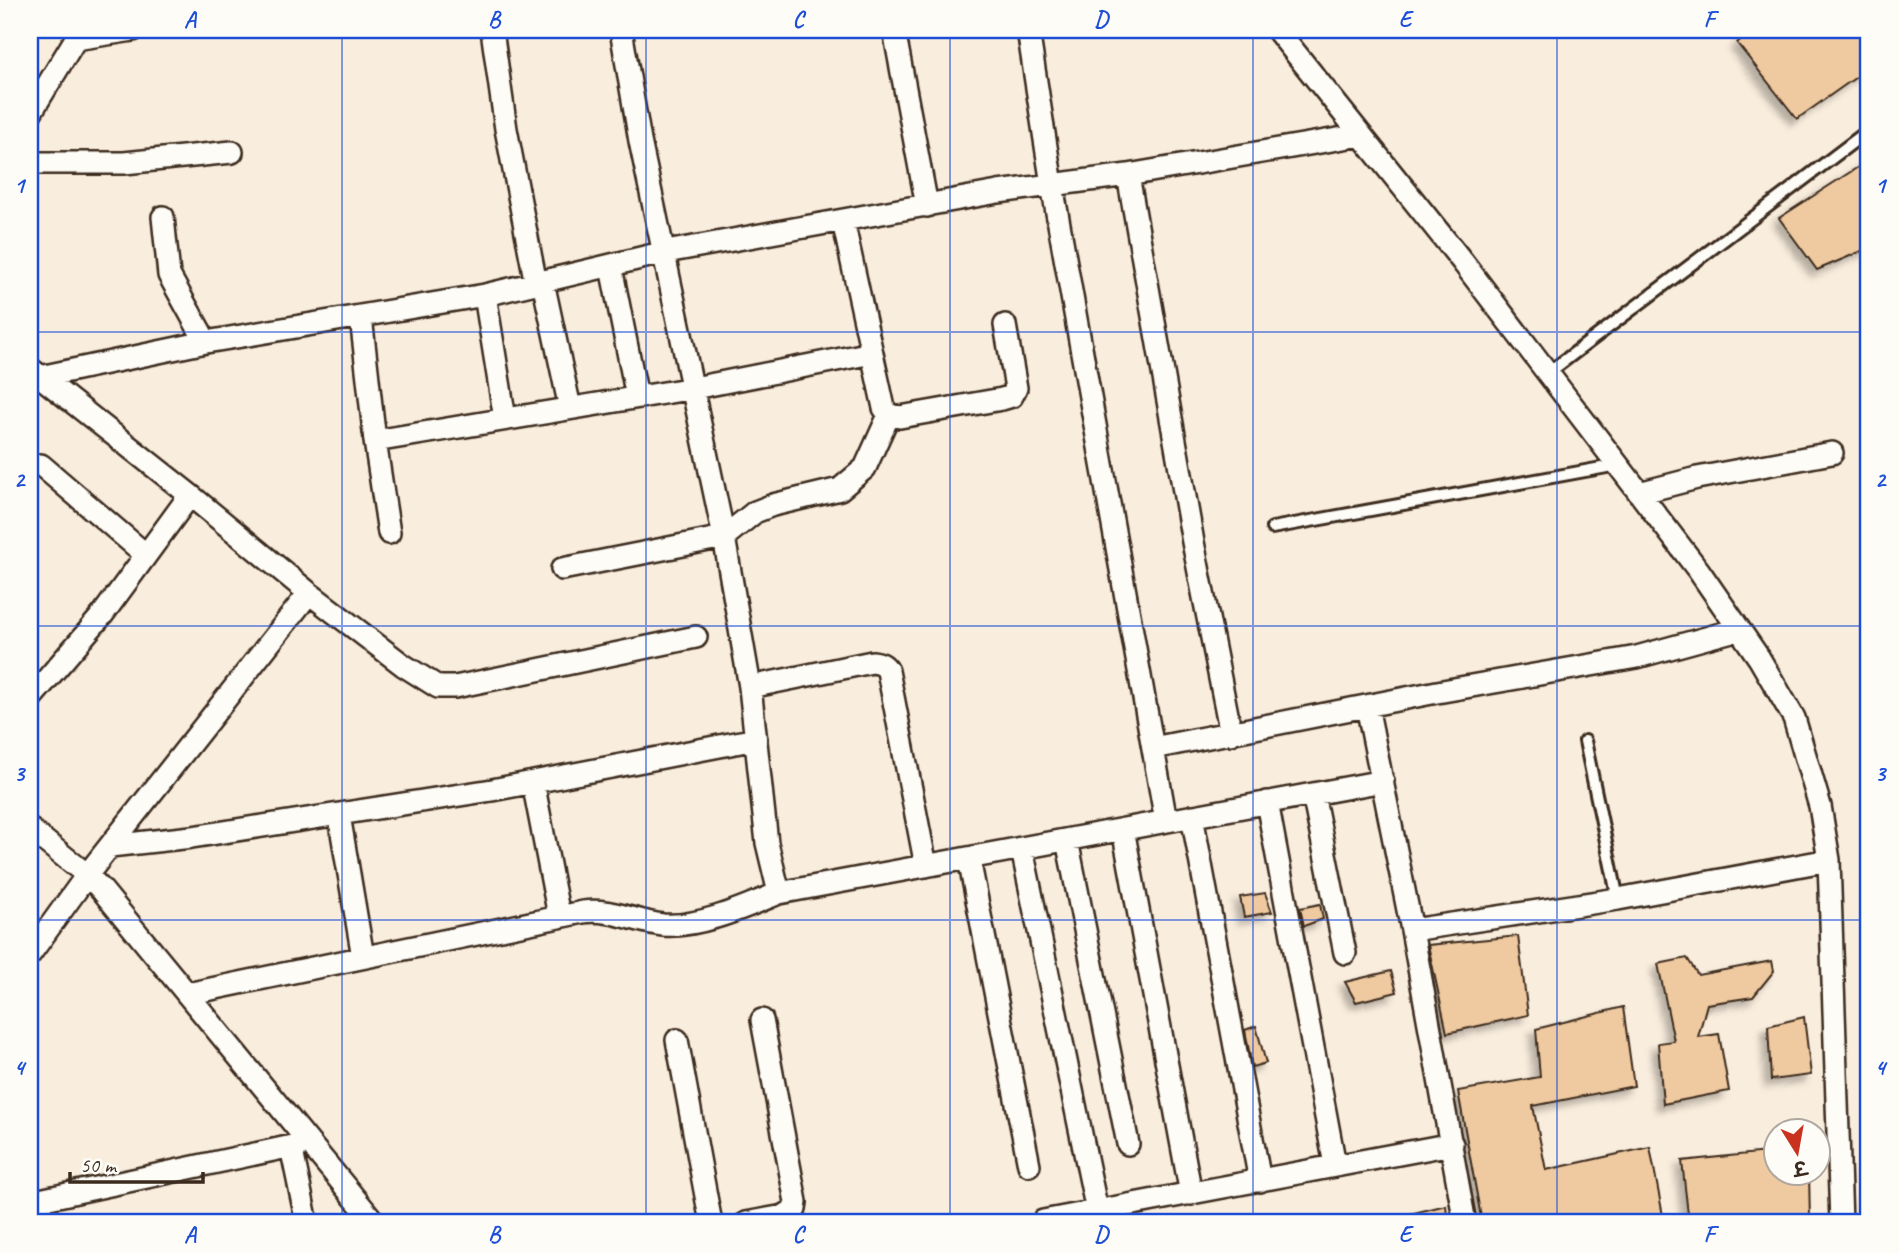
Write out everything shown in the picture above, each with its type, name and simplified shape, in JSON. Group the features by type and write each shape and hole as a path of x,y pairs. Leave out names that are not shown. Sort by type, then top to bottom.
{"street":[{"path":"30,114 78,34 133,30"},
{"path":"492,30 506,129 569,408"},
{"path":"621,30 640,141 666,252 724,537 750,687 764,826 779,893"},
{"path":"894,30 927,206"},
{"path":"1028,30 1052,185 1166,821"},
{"path":"1277,30 1462,261 1699,571 1739,629 1794,718 1821,806 1829,860 1841,1223"},
{"path":"30,73 51,80"},
{"path":"35,373 485,295 666,252 998,192 1128,175 1361,135"},
{"path":"30,163 124,163 232,152"},
{"path":"1128,175 1193,542 1231,734"},
{"path":"163,217 169,275 206,342"},
{"path":"843,221 884,408 889,415 901,417 1012,396 1016,388 1005,326"},
{"path":"611,267 638,397"},
{"path":"485,295 505,419"},
{"path":"361,317 389,533"},
{"path":"375,441 694,388 872,353"},
{"path":"35,373 309,593 424,680 446,688 696,637"},
{"path":"562,569 724,537 755,513 773,505 840,489 865,468 889,415"},
{"path":"1639,493 1697,478 1832,453"},
{"path":"41,465 146,555"},
{"path":"30,699 103,614 190,495"},
{"path":"30,954 110,846 309,593"},
{"path":"1153,748 1637,657 1739,629"},
{"path":"750,687 872,662 885,666 926,866"},
{"path":"1367,706 1412,930 1465,1223"},
{"path":"110,846 179,839 339,815 533,782 756,739"},
{"path":"187,994 596,910 663,925 678,925 714,917 779,893 1382,781"},
{"path":"533,782 559,916"},
{"path":"1313,794 1345,953"},
{"path":"1267,802 1335,1165"},
{"path":"339,815 363,957"},
{"path":"1192,816 1260,1181"},
{"path":"30,829 88,875 187,994 300,1141 375,1223"},
{"path":"1123,829 1191,1194"},
{"path":"1067,840 1128,1144"},
{"path":"1022,849 1097,1211"},
{"path":"969,859 1028,1165"},
{"path":"1412,930 1618,899 1829,860"},
{"path":"746,1223 791,1213 796,1202 762,1020"},
{"path":"677,1040 711,1223"},
{"path":"30,1202 300,1141"},
{"path":"300,1141 293,1156 307,1223"},
{"path":"1043,1221 1452,1144"}],"lane":[{"path":"1548,373 1869,130"},
{"path":"1272,528 1618,465"},
{"path":"1584,741 1618,899"}],"building":[{"path":"1751,30 1869,30 1869,68 1797,119 1737,43"},
{"path":"1869,160 1869,248 1817,270 1779,218"},
{"path":"1265,893 1272,912 1244,917 1240,897"},
{"path":"1320,904 1323,919 1304,926 1300,908"},
{"path":"1518,936 1528,1015 1447,1033 1428,945"},
{"path":"1687,958 1698,975 1772,961 1774,971 1753,997 1707,1004 1698,1037 1719,1034 1729,1091 1663,1104 1658,1043 1674,1041 1658,964"},
{"path":"1391,971 1397,992 1356,1002 1345,982"},
{"path":"1623,1007 1634,1086 1533,1106 1546,1170 1650,1147 1664,1221 1482,1223 1458,1091 1540,1077 1536,1029"},
{"path":"1804,1017 1811,1075 1771,1080 1768,1026"},
{"path":"1256,1026 1266,1063 1252,1067 1245,1030"},
{"path":"1762,1152 1762,1186 1809,1186 1810,1223 1689,1223 1682,1161"},
{"path":"1446,1205 1448,1223 1395,1223 1394,1218"}]}
